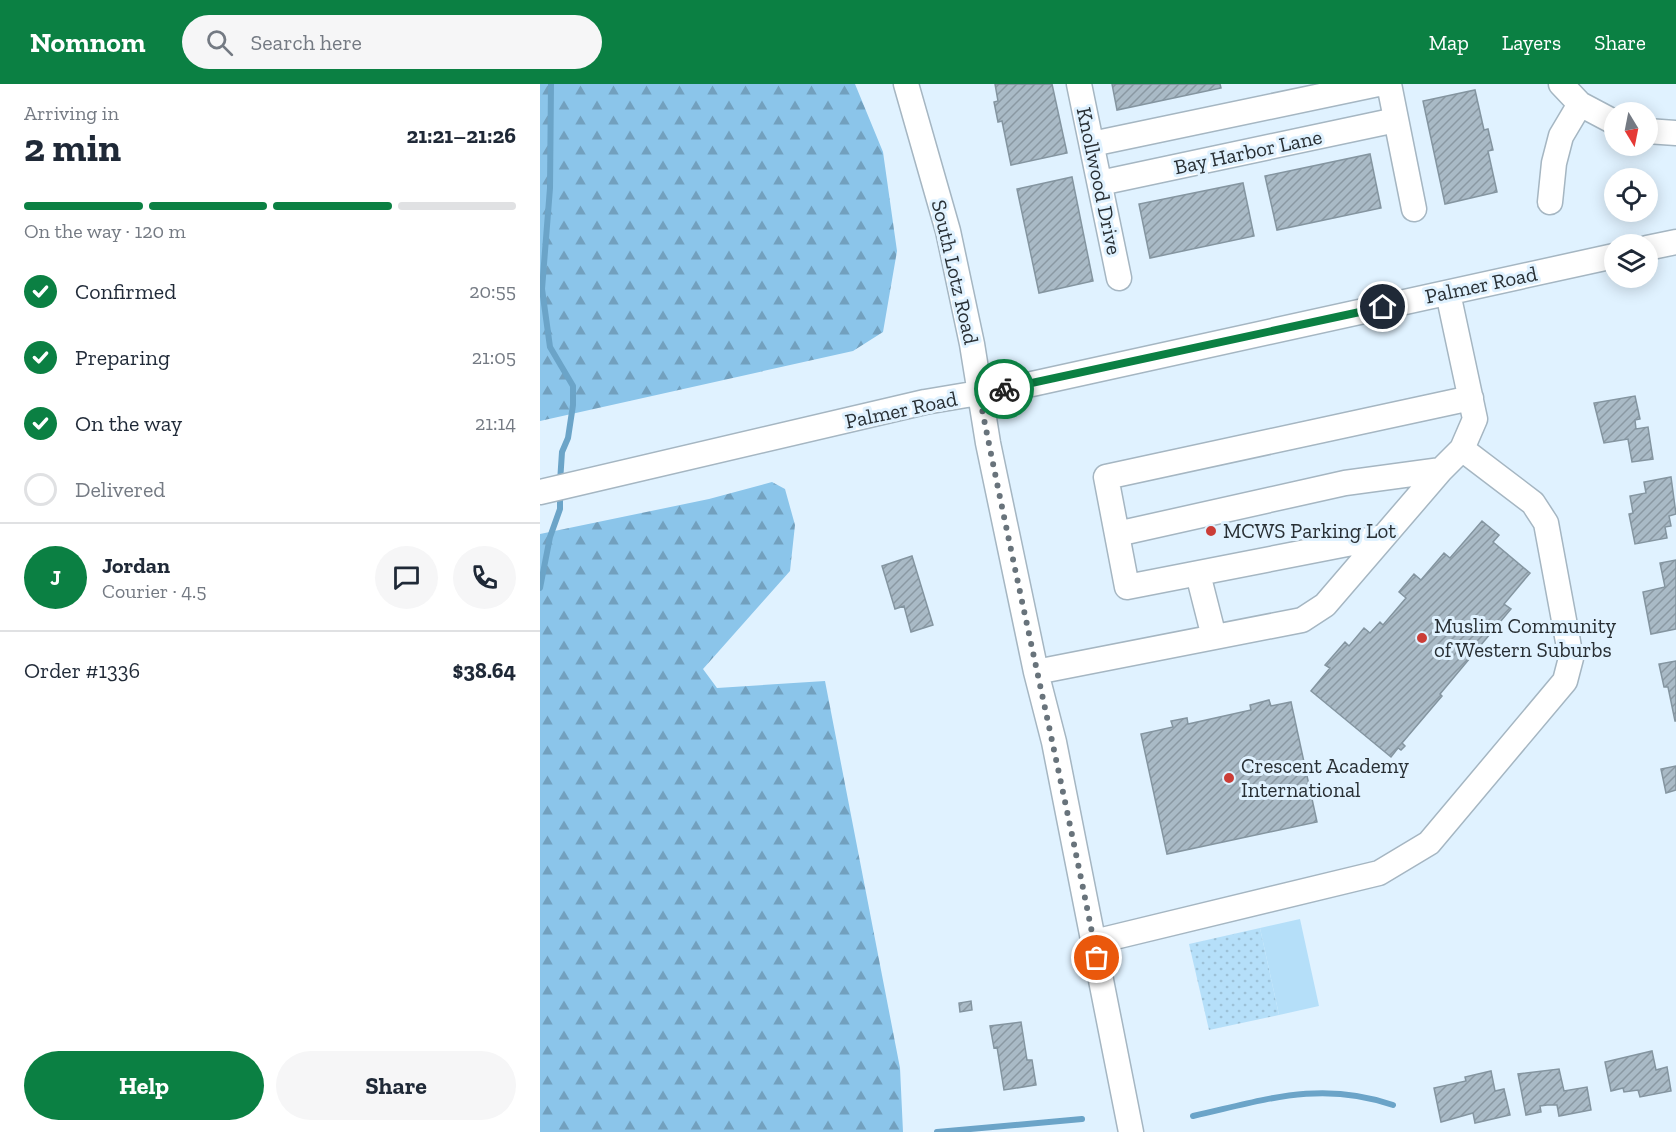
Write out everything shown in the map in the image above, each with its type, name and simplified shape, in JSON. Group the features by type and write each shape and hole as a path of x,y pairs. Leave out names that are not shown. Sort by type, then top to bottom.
{"street":[{"name":"South Lotz Road","path":"906,84 948,231 1036,672 1054,742 1131,1132"},
{"name":"Knollwood Drive","path":"1079,84 1119,278"},
{"name":"Bay Harbor Lane","path":"1092,144 1377,84"},
{"path":"1389,84 1414,209"},
{"path":"1561,84 1580,104 1604,117"},
{"path":"1550,202 1554,163 1561,136 1580,104"},
{"name":"Bay Harbor Lane","path":"1100,183 1396,120"},
{"path":"1658,132 1676,133"},
{"path":"1658,246 1676,242"},
{"name":"Palmer Road","path":"540,492 925,402 979,394 1604,258"},
{"path":"1036,672 1302,620 1325,605 1441,470 1462,450 1475,419 1448,293"},
{"path":"1383,537 1127,587 1106,477 1471,398"},
{"path":"1094,942 1379,873 1429,843 1565,681 1571,658 1546,524 1533,503 1462,450"},
{"path":"1117,534 1345,483 1441,470"},
{"path":"1198,574 1214,638"}],"shaded area":[{"path":"1300,919 1319,1006 1279,1015 1260,928"},
{"path":"1260,928 1279,1015 1209,1030 1189,944"}],"green space":[{"path":"540,84 855,84 883,152 897,251 883,332 853,351 540,421"},
{"path":"772,482 785,489 795,525 790,571 703,669 717,688 825,681 900,1068 903,1132 540,1132 540,534 709,499"}],"building":[{"path":"995,84 1052,84 1067,153 1011,165 1002,121 998,122 994,102 998,101"},
{"path":"1112,84 1220,84 1221,88 1117,110"},
{"path":"1475,90 1484,130 1488,129 1493,150 1488,151 1497,192 1445,204 1423,101"},
{"path":"1370,154 1381,208 1277,230 1265,176"},
{"path":"1072,177 1093,281 1039,293 1017,189"},
{"path":"1243,183 1254,236 1150,258 1139,204"},
{"path":"1635,396 1640,419 1635,420 1636,429 1648,427 1653,459 1632,462 1628,439 1604,443 1594,403"},
{"path":"1671,477 1676,514 1669,516 1671,526 1665,527 1667,538 1635,544 1629,514 1633,513 1630,496 1646,493 1644,482"},
{"name":"Muslim Community of Western Suburbs","path":"1482,521 1499,535 1493,542 1530,573 1504,604 1511,609 1402,743 1405,746 1401,750 1398,748 1391,757 1311,691 1330,668 1325,665 1345,642 1349,646 1364,628 1370,633 1380,622 1383,625 1406,598 1399,592 1414,574 1421,580 1444,553 1450,558"},
{"path":"912,556 933,625 911,632 904,606 895,609 882,566"},
{"path":"1676,560 1676,629 1651,634 1643,592 1665,587 1660,563"},
{"path":"1676,661 1675,721 1668,687 1664,687 1659,664"},
{"name":"Crescent Academy International","path":"1269,700 1271,706 1291,702 1317,822 1167,854 1141,734 1173,727 1171,721 1187,718 1188,724 1251,710 1250,705"},
{"path":"1676,766 1676,790 1666,793 1661,769"},
{"path":"971,1001 972,1010 960,1012 959,1003"},
{"path":"1021,1022 1027,1060 1032,1060 1036,1085 1004,1090 997,1047 994,1048 990,1026"},
{"path":"1652,1051 1656,1070 1667,1067 1671,1091 1640,1097 1638,1090 1624,1092 1623,1088 1611,1091 1605,1062"},
{"path":"1559,1069 1564,1091 1587,1087 1591,1110 1559,1116 1557,1105 1547,1105 1540,1106 1541,1112 1526,1115 1518,1074"},
{"path":"1491,1071 1495,1091 1504,1089 1510,1115 1475,1123 1473,1113 1441,1122 1434,1088 1466,1081 1465,1077"}],"waterway":[{"path":"551,84 550,188 542,289 550,347 573,386 573,405 568,438 562,452 560,482"},
{"path":"540,588 550,537 560,509 560,492"},
{"path":"1193,1116 1269,1099 1317,1093 1341,1094 1393,1105"},
{"path":"937,1132 1082,1119"}],"way so far":[{"path":"1004,389 979,394 1036,672 1054,742 1097,958"}],"place":[{"name":"MCWS Parking Lot","path":"1211,531"},
{"name":"Muslim Community of Western Suburbs","path":"1422,638"},
{"name":"Crescent Academy International","path":"1229,778"}],"route":[{"path":"1004,389 1383,307"}]}
